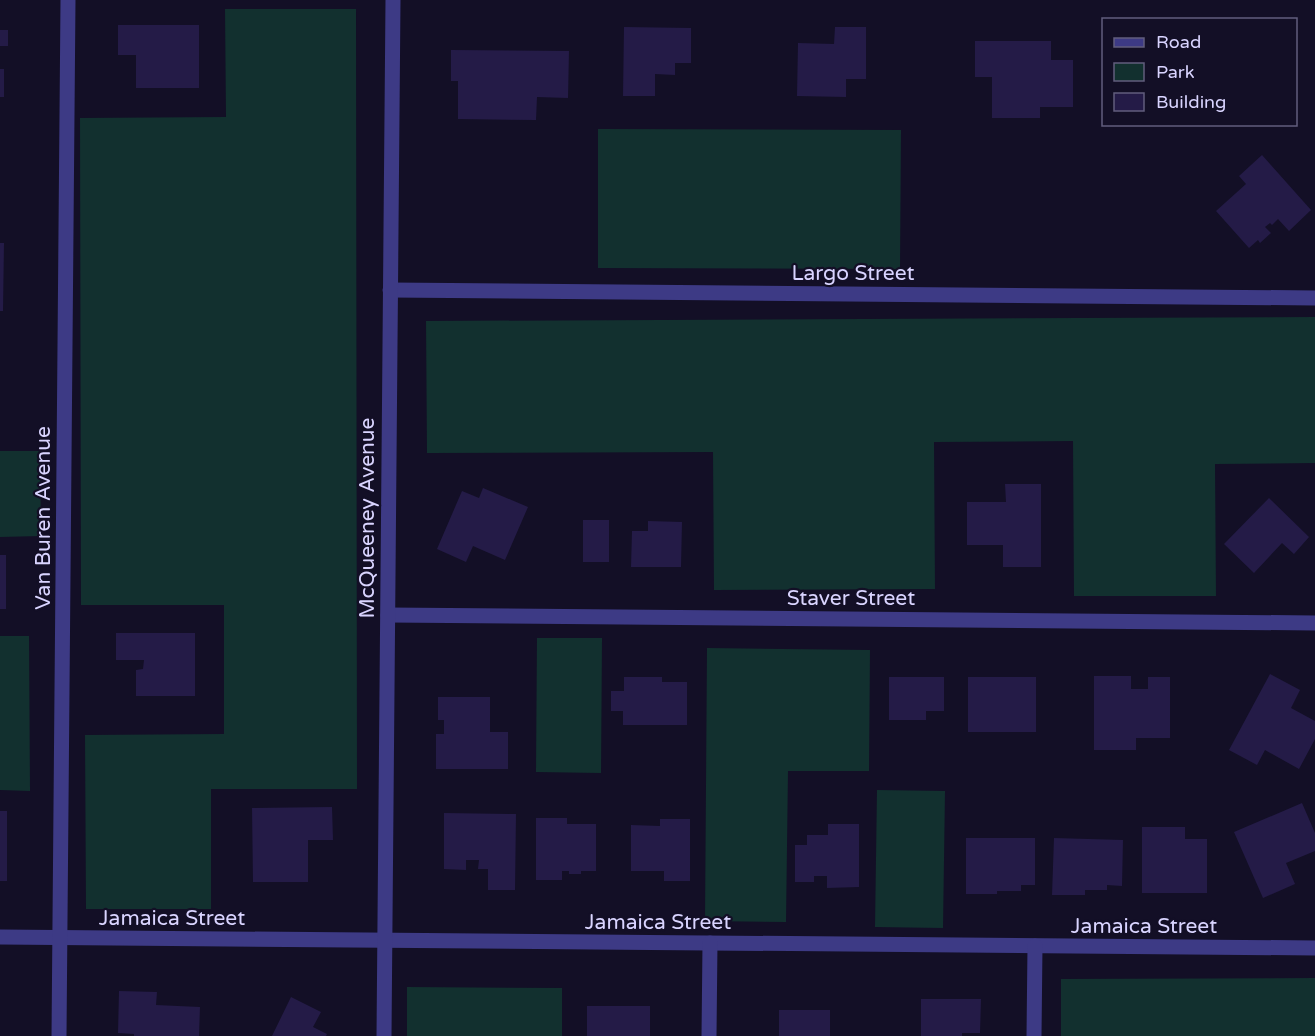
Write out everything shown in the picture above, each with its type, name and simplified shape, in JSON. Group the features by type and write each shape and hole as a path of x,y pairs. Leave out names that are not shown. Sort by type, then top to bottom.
{"street":[{"name":"Van Buren Avenue","path":"59,1036 68,0"},
{"name":"McQueeney Avenue","path":"384,1036 393,0"},
{"name":"Largo Street","path":"390,290 1315,298"},
{"name":"Staver Street","path":"388,615 1315,623"},
{"name":"Jamaica Street","path":"0,937 1315,948"},
{"path":"709,1036 710,943"},
{"path":"1034,1036 1035,946"}],"green space":[{"path":"225,9 356,9 357,789 211,789 211,909 86,909 85,735 224,734 224,605 81,605 80,118 226,117"},
{"path":"598,129 901,130 900,269 598,268"},
{"path":"1315,317 1315,463 1215,464 1216,596 1074,596 1073,441 934,442 935,589 714,590 713,452 427,453 426,321"},
{"path":"0,451 40,451 41,536 0,537"},
{"path":"0,636 29,636 30,791 0,790"},
{"path":"537,638 602,638 601,773 536,772"},
{"path":"707,648 870,650 869,771 788,771 786,922 705,921"},
{"path":"877,790 945,791 943,928 875,927"},
{"path":"1315,978 1315,1036 1061,1036 1061,979"},
{"path":"407,987 562,988 562,1036 407,1036"}],"building":[{"path":"118,25 199,25 199,88 136,88 136,55 118,55"},
{"path":"624,27 691,28 691,63 675,63 675,75 655,74 655,96 623,96"},
{"path":"835,27 866,27 866,79 846,79 846,97 797,96 798,43 834,44"},
{"path":"0,30 8,30 8,46 0,46"},
{"path":"975,41 1051,41 1051,60 1073,60 1073,107 1040,107 1040,118 992,118 992,77 975,77"},
{"path":"451,50 569,51 568,98 537,97 536,120 458,119 458,81 451,81"},
{"path":"0,69 4,69 4,97 0,97"},
{"path":"1262,155 1311,210 1289,231 1278,219 1272,225 1270,223 1265,227 1271,233 1260,243 1258,240 1249,248 1216,211 1246,184 1239,176"},
{"path":"0,243 4,243 3,311 0,311"},
{"path":"1005,484 1041,484 1041,567 1003,567 1003,545 967,545 967,502 1006,502"},
{"path":"483,488 528,507 505,560 473,546 466,562 437,549 462,491 479,498"},
{"path":"1269,498 1309,537 1294,554 1282,543 1254,573 1224,544"},
{"path":"583,520 609,520 609,562 583,562"},
{"path":"648,521 682,522 681,567 631,567 632,531 648,531"},
{"path":"0,555 6,555 6,609 0,609"},
{"path":"116,633 195,633 195,696 136,696 136,670 143,669 144,660 116,660"},
{"path":"1270,674 1300,690 1291,708 1315,721 1315,739 1299,769 1265,750 1257,765 1229,750"},
{"path":"1094,676 1131,676 1131,689 1148,689 1148,677 1170,677 1170,738 1136,738 1136,750 1094,750"},
{"path":"624,677 662,677 662,682 687,682 687,725 623,725 623,711 611,711 611,691 624,691"},
{"path":"889,677 944,677 944,711 926,711 926,720 889,720"},
{"path":"968,677 1036,677 1036,732 968,732"},
{"path":"438,697 490,697 490,732 508,732 508,769 436,769 436,734 444,734 444,720 438,720"},
{"path":"1302,803 1315,833 1315,851 1286,863 1295,884 1263,898 1234,832"},
{"path":"332,807 333,840 308,840 308,882 253,882 252,808"},
{"path":"0,811 7,811 7,881 0,881"},
{"path":"444,813 516,814 515,890 488,890 488,869 478,869 479,860 466,860 466,870 444,869"},
{"path":"536,818 567,818 567,824 596,824 596,871 569,874 569,871 562,871 562,880 536,880"},
{"path":"660,819 690,819 690,881 664,881 664,871 631,871 631,825 660,826"},
{"path":"828,824 859,824 859,887 827,888 827,876 814,876 814,882 795,882 795,845 807,845 807,835 828,835"},
{"path":"1142,827 1185,827 1185,839 1207,839 1207,893 1142,893"},
{"path":"966,838 1035,838 1035,885 1021,885 1021,891 966,894"},
{"path":"1054,838 1123,840 1122,886 1107,885 1107,890 1085,890 1085,895 1052,895"},
{"path":"119,991 157,992 156,1005 200,1007 199,1036 134,1036 134,1034 118,1033"},
{"path":"291,997 321,1012 313,1027 327,1034 326,1036 272,1036"},
{"path":"921,999 981,999 980,1033 962,1033 962,1036 921,1036"},
{"path":"587,1006 650,1006 650,1036 587,1036"},
{"path":"779,1010 830,1010 830,1036 779,1036"}]}
